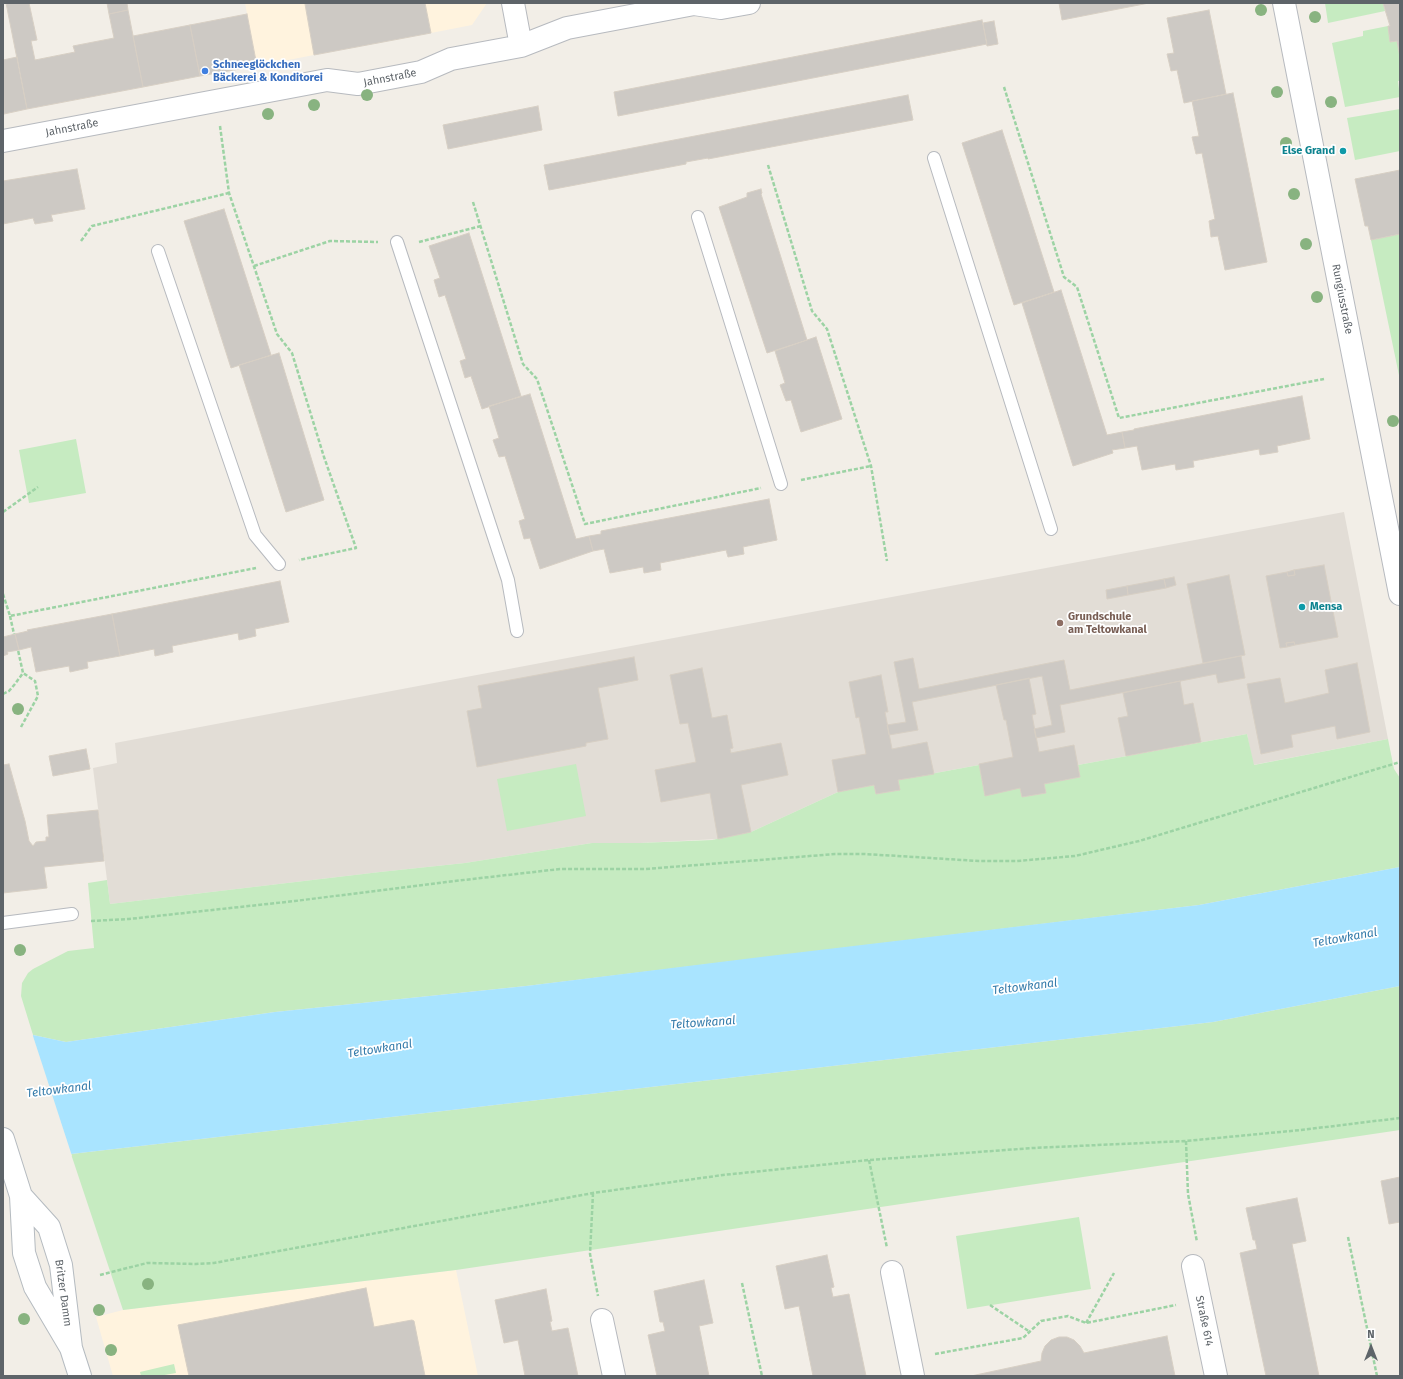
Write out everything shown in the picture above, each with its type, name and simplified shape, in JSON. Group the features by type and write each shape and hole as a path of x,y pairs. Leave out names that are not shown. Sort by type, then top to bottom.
{"street":[{"path":"513,3 522,46"},
{"name":"Jahnstraße","path":"3,141 327,80 358,84 421,72 450,59 522,46 567,28 694,4 721,8 749,3"},
{"name":"Rungiusstraße","path":"1284,3 1400,594"},
{"path":"3,1139 21,1196"},
{"name":"Britzer Damm","path":"21,1196 24,1253 35,1287 71,1348"},
{"name":"Britzer Damm","path":"21,1196 49,1228 61,1265 71,1348 80,1376"},
{"name":"Straße 614","path":"1192,1266 1216,1376"},
{"path":"892,1272 911,1368"},
{"path":"602,1320 614,1376"}],"lane":[{"path":"934,158 1051,529"},
{"path":"698,217 781,484"},
{"path":"396,242 508,580 517,632"},
{"path":"158,252 255,535 279,564"},
{"path":"3,923 72,914"}],"path":[{"path":"1004,87 1064,278 1077,287 1119,418 1324,379"},
{"path":"10,616 356,548 324,457 292,353 277,334 229,193 220,126"},
{"path":"768,165 812,311 827,329 871,466 887,561"},
{"path":"82,241 92,226 229,193"},
{"path":"473,202 523,364 537,379 585,524 871,466"},
{"path":"254,266 330,241 422,242 481,226"},
{"path":"3,512 38,487"},
{"path":"3,594 14,634"},
{"path":"18,650 23,672 35,681 38,696 20,727"},
{"path":"3,694 9,691 16,684 23,672"},
{"path":"72,914 86,921 129,918 295,901 560,869 646,869 835,854 865,854 1002,861 1075,856 1139,841 1400,762"},
{"path":"100,1275 147,1263 214,1263 593,1193 723,1175 869,1160 1032,1148 1186,1141 1301,1130 1400,1118"},
{"path":"1186,1141 1188,1194 1200,1252 1192,1266"},
{"path":"869,1160 892,1272"},
{"path":"593,1193 590,1254 602,1320"},
{"path":"1348,1237 1377,1376"},
{"path":"1086,1323 1114,1274"},
{"path":"742,1283 762,1376"},
{"path":"911,1368 1023,1338 1041,1321 1068,1316 1086,1323 1200,1300"},
{"path":"990,1305 1030,1332"}],"shaded area":[{"path":"245,3 311,3 305,4 314,55 257,66"},
{"path":"425,3 487,3 472,25 431,33"},
{"name":"Grundschule am Teltowkanal","path":"1344,512 1388,739 1253,765 1247,734 1078,765 1080,777 1045,784 1046,793 1022,797 1020,789 985,796 979,765 898,780 900,790 876,794 874,785 838,792 751,832 718,839 640,843 592,843 465,863 110,904 93,768 117,763 115,743"},
{"path":"456,1270 478,1376 113,1376 96,1317 123,1310"}],"green space":[{"path":"1325,3 1383,3 1385,11 1328,23"},
{"path":"1388,26 1390,42 1397,41 1400,57 1400,81 1398,81 1400,97 1345,107 1332,43 1363,36 1363,31"},
{"path":"1400,109 1400,151 1355,160 1347,118"},
{"path":"1400,234 1400,380 1371,240"},
{"path":"76,439 86,493 29,503 19,450"},
{"path":"1247,734 1254,765 1388,739 1394,769 1400,778 1400,867 1199,905 526,986 275,1012 66,1042 33,1035 21,996 22,983 28,973 33,969 68,951 94,948 88,883 107,880 110,904 465,863 592,843 712,840 751,832 838,792 874,785 876,794 899,790 898,780 979,765 985,795 1020,788 1022,797 1046,793 1044,784 1080,777 1078,765"},
{"path":"576,764 586,816 507,831 497,779"},
{"path":"1400,986 1400,1130 456,1270 123,1310 71,1154 1213,1022"},
{"path":"1079,1217 1091,1289 967,1309 956,1236"},
{"path":"174,1364 176,1373 159,1376 141,1376 140,1372"}],"water":[{"name":"Teltowkanal","path":"1400,867 1400,986 1213,1022 71,1154 3,1166 33,1035 66,1042 275,1012 526,986 1199,905"}],"pier":[{"path":"32,1033 72,1156 3,1168 3,1037"}],"building":[{"path":"6,3 29,3 37,40 31,41 35,60 75,52 73,46 114,38 109,14 128,10 143,87 27,109"},
{"path":"107,3 127,3 128,10 109,14"},
{"path":"425,3 431,33 314,55 305,4"},
{"path":"1059,3 1149,3 1062,20"},
{"path":"1383,3 1400,3 1400,57 1397,41 1390,42 1388,26 1390,26"},
{"path":"1209,10 1226,94 1184,103 1177,70 1171,71 1167,54 1174,53 1167,18"},
{"path":"247,14 257,66 200,76 190,25"},
{"path":"982,20 987,44 618,116 614,92"},
{"path":"994,21 998,44 987,46 983,23"},
{"path":"190,25 200,76 143,87 133,36"},
{"path":"17,57 27,109 4,114 3,60"},
{"path":"1233,93 1267,262 1225,270 1218,236 1211,237 1209,221 1215,219 1202,153 1196,154 1192,137 1199,136 1192,101"},
{"path":"908,95 913,120 686,162 686,164 549,190 544,165"},
{"path":"538,106 542,130 448,149 443,125"},
{"path":"1002,130 1054,292 1014,305 962,143"},
{"path":"77,169 85,209 51,215 53,221 35,224 33,218 3,224 3,181"},
{"path":"1400,170 1400,234 1371,240 1368,226 1365,226 1355,179"},
{"path":"761,189 761,194 807,340 767,353 719,207 747,197 747,193"},
{"path":"224,209 271,355 231,368 184,221"},
{"path":"469,233 521,396 482,409 471,376 465,378 460,361 466,359 445,295 439,297 434,280 440,278 429,246"},
{"path":"1061,290 1107,435 1122,432 1125,448 1112,450 1113,453 1073,466 1022,303"},
{"path":"816,337 842,419 801,432 791,400 786,401 780,385 785,383 775,351"},
{"path":"279,353 324,500 286,512 239,365"},
{"path":"530,394 576,539 589,536 593,551 540,569 530,538 524,539 519,521 525,519 505,456 499,457 493,440 499,438 489,406"},
{"path":"1302,396 1310,439 1277,446 1278,452 1260,455 1259,449 1193,461 1194,467 1176,470 1175,464 1142,470 1137,446 1125,448 1122,432"},
{"path":"769,499 777,540 743,547 744,554 728,557 726,550 660,563 661,570 644,573 643,567 610,573 604,549 593,551 589,536 601,534 601,531"},
{"name":"Mensa","path":"1324,565 1338,637 1295,645 1294,642 1286,643 1287,647 1280,648 1266,576 1287,572 1288,576 1295,575 1294,570"},
{"path":"1294,570 1295,575 1288,576 1287,572"},
{"path":"1229,575 1245,655 1203,663 1187,584"},
{"path":"1174,577 1176,585 1166,588 1164,579"},
{"path":"1164,579 1166,588 1128,595 1127,586"},
{"path":"280,581 289,622 255,629 256,636 239,640 238,633 172,646 173,652 155,656 154,649 120,656 112,614"},
{"path":"1127,586 1128,595 1107,599 1106,590"},
{"path":"112,614 120,656 87,662 88,668 70,672 69,666 36,672 31,647 19,650 15,634 28,631 27,630"},
{"path":"15,634 19,650 7,652 8,654 3,656 3,637"},
{"path":"1294,642 1295,645 1287,647 1286,643"},
{"path":"1241,656 1245,678 1218,683 1216,674 1060,705 1065,732 1036,738 1034,729 1052,725 1042,676 912,702 918,730 889,735 887,725 906,722 894,662 913,658 919,689 1064,660 1070,690"},
{"path":"634,657 638,680 598,688 608,739 586,743 586,746 477,767 467,711 482,708 478,686"},
{"path":"1357,663 1370,732 1337,739 1335,726 1291,735 1293,747 1261,754 1247,684 1280,678 1285,703 1329,693 1325,670"},
{"path":"702,668 712,718 727,715 733,748 730,749 731,753 781,743 788,775 741,785 751,832 718,839 710,793 661,802 655,770 696,762 688,723 680,724 670,675"},
{"path":"881,675 888,712 885,712 892,749 927,742 934,774 898,780 900,790 876,794 874,785 838,792 832,760 866,754 859,717 856,718 849,682"},
{"path":"1029,678 1036,714 1032,715 1039,752 1074,745 1080,777 1044,784 1046,793 1022,797 1020,788 985,796 979,764 1013,757 1006,720 1004,720 996,685"},
{"path":"1180,681 1184,705 1193,703 1201,742 1126,756 1118,718 1128,716 1123,693"},
{"path":"86,749 90,769 53,776 49,756"},
{"path":"9,764 29,841 33,846 36,842 46,841 46,837 49,837 47,815 98,810 104,861 44,867 47,888 3,893 3,765"},
{"path":"1400,1177 1400,1222 1389,1224 1381,1181"},
{"path":"1297,1198 1306,1241 1292,1244 1319,1376 1266,1376 1240,1253 1257,1249 1255,1240 1253,1240 1246,1208"},
{"path":"827,1255 834,1287 831,1288 833,1297 849,1294 866,1376 813,1376 799,1306 785,1309 776,1266"},
{"path":"704,1280 713,1323 699,1326 709,1376 657,1376 648,1335 665,1331 663,1322 660,1322 654,1291"},
{"path":"366,1288 374,1327 412,1320 414,1321 425,1376 189,1376 178,1325"},
{"path":"546,1289 552,1321 550,1322 552,1331 568,1328 578,1376 525,1376 518,1340 504,1343 495,1300"},
{"path":"1167,1336 1175,1376 971,1376 1041,1361 1045,1346 1051,1340 1059,1337 1067,1337 1074,1340 1084,1353"}],"place":[{"name":"Schneeglöckchen Bäckerei & Konditorei","path":"205,71"},
{"name":"Else Grand","path":"1343,151"},
{"name":"Mensa","path":"1302,607"},
{"name":"Grundschule am Teltowkanal","path":"1060,623"}]}
